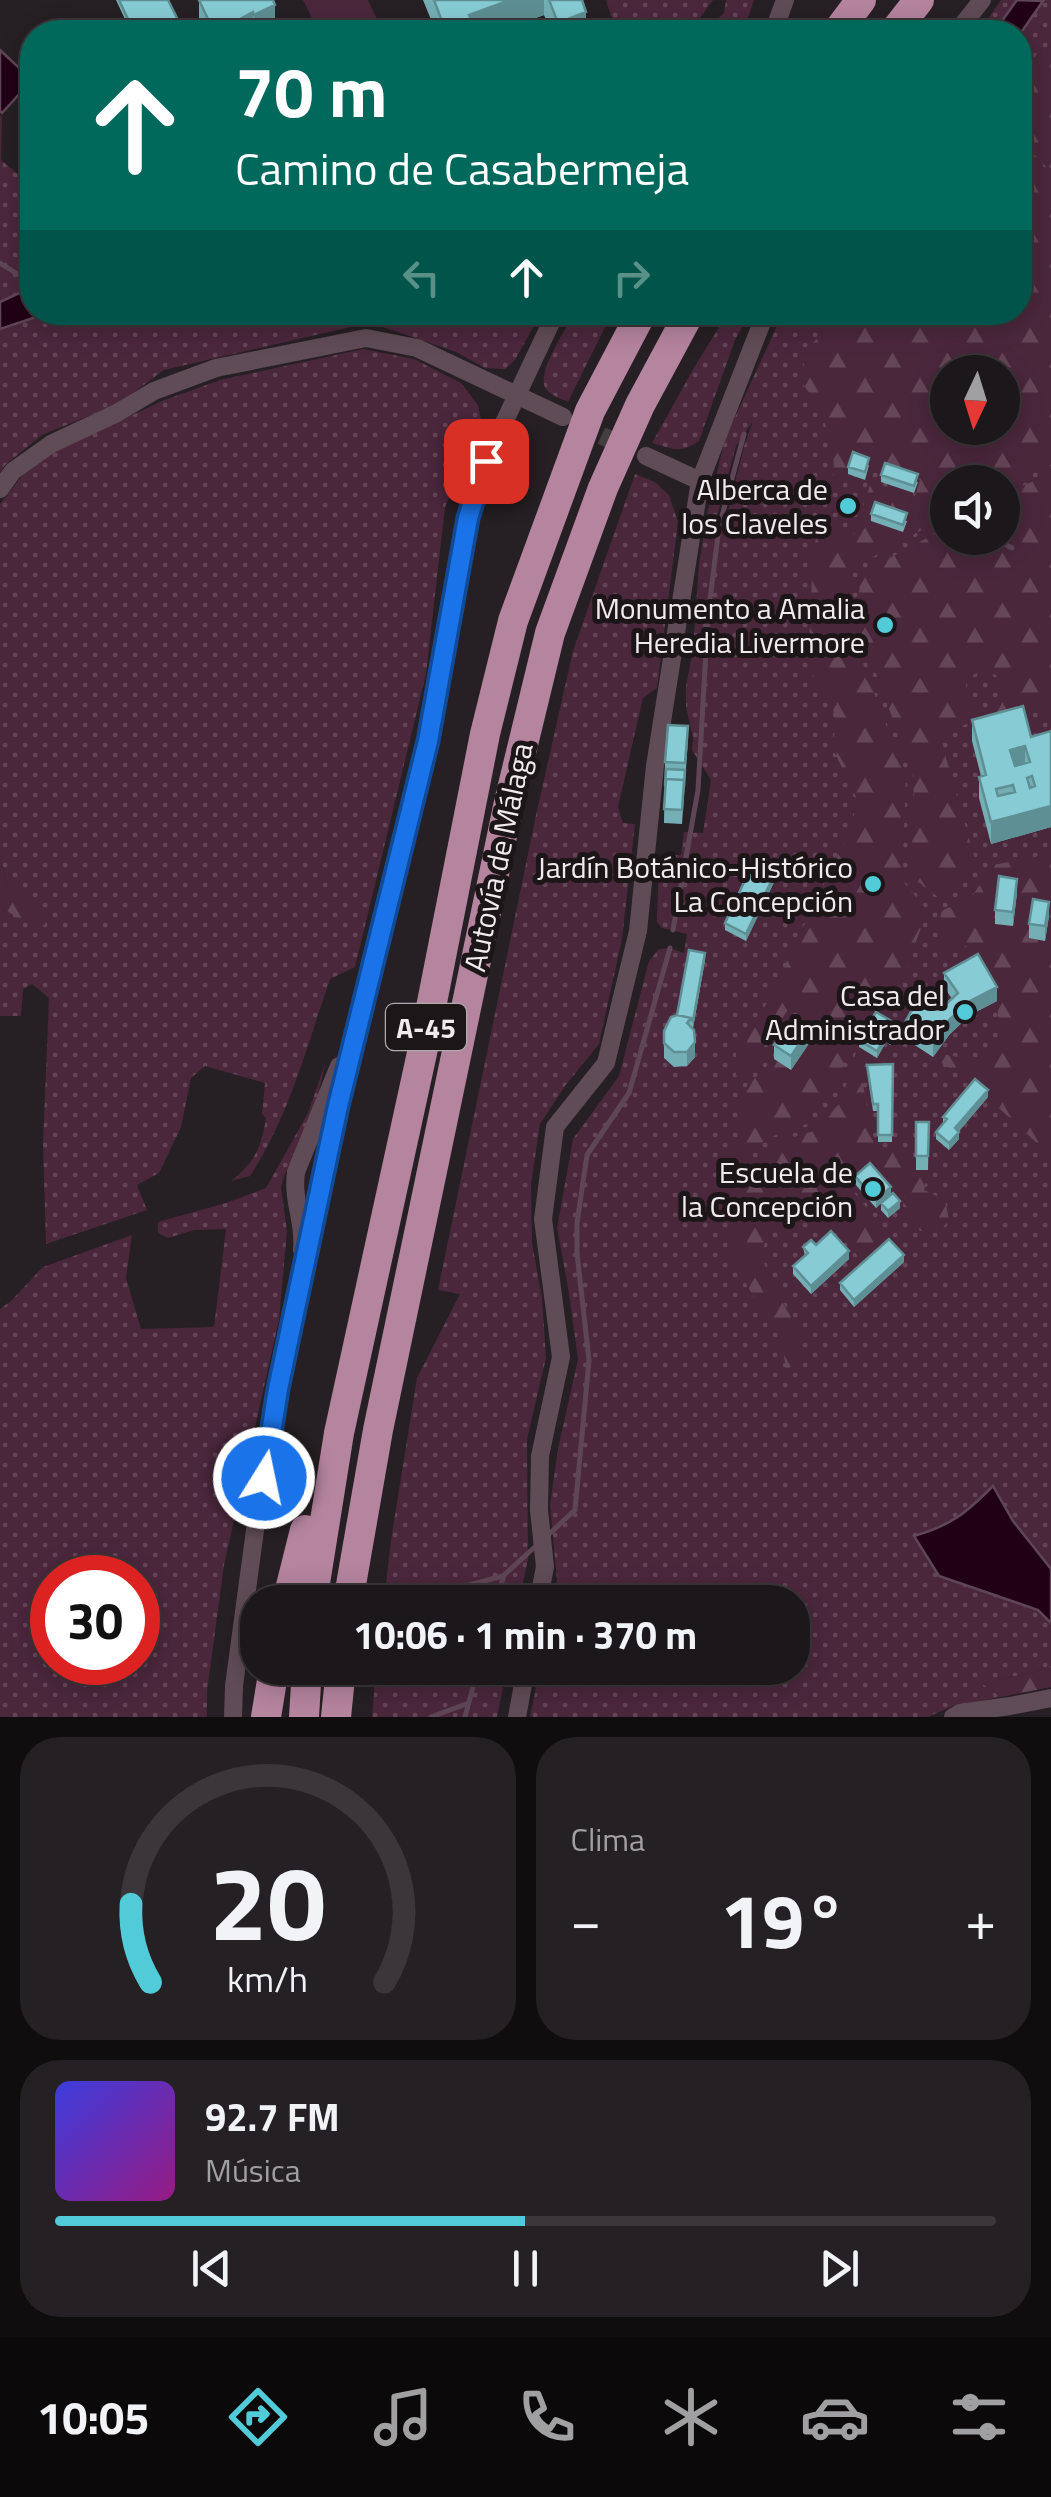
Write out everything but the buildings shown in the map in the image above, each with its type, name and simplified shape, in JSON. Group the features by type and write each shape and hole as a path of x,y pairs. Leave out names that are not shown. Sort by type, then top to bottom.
{"highway":[{"path":"846,20 862,0"},
{"path":"903,20 919,0"},
{"name":"Autovía de Málaga","path":"315,1585 339,1433 422,1052 484,734 513,621 590,410 635,325"},
{"name":"Autovía de Málaga","path":"351,1585 378,1430 508,802 550,633 603,488 640,405 683,325"},
{"path":"291,1585 311,1504 339,1433"},
{"path":"266,1717 271,1685"},
{"path":"304,1717 306,1685"},
{"path":"336,1717 339,1685"}],"street":[{"path":"966,20 982,0"},
{"path":"233,1717 258,1508 278,1389 360,1012 428,741 468,518 486,461 550,325"},
{"path":"541,1585 544,1567 540,1456 561,1356 543,1219 555,1128 606,1063 638,931 655,766 700,481 761,325"},
{"path":"0,490 13,471 51,444 154,391 216,368 366,338 417,348 563,417"},
{"path":"646,456 700,481"},
{"path":"303,1283 298,1280 304,1234 294,1189 296,1172 360,1012"},
{"path":"517,1717 523,1685"},
{"path":"953,1717 1051,1698"}],"green space":[{"path":"303,0 368,0 377,20 313,20"},
{"path":"606,0 713,0 698,20 612,20"},
{"path":"726,0 754,0 747,20 717,20 724,13"},
{"name":"Jardín Botánico-Histórico La Concepción","path":"1001,0 1051,0 1051,1666 982,1683 1001,1697 953,1706 928,1717 530,1717 537,1685 810,1685 810,1585 556,1585 550,1505 578,1359 557,1228 573,1139 619,1076 649,961 659,949 684,953 687,934 662,928 657,922 659,856 681,855 684,832 703,833 711,780 692,750 686,707 707,514 725,439 777,325 1032,325 1032,20 987,20","holes":["753,421 724,527 714,527 736,446"]},
{"path":"1040,50 1051,56 1051,172 1032,152 1032,60"},
{"path":"0,115 1,160 20,176 20,325 534,325 515,360 505,369 485,368 456,352 383,327 351,327 164,370 118,404 42,435 0,473"},
{"path":"1032,164 1051,183 1051,466 1020,477 1020,465 930,465 930,525 853,568 845,615 906,778 902,880 927,910 908,965 856,1023 836,1089 806,1118 809,1123 768,1139 749,1153 718,1199 739,1131 743,1090 774,1059 798,1014 789,1008 751,1067 736,1076 736,1048 759,1019 848,834 858,801 832,747 837,720 824,689 808,669 813,554 819,523 854,534 871,482 915,496 920,480 852,458 843,485 832,482 831,442 814,401 799,380 810,345 833,325 1032,325"},
{"path":"568,325 606,325 568,402 548,391 544,382 554,350"},
{"path":"721,325 743,325 699,441 681,449 652,443"},
{"path":"363,349 414,359 461,383 478,405 482,425 445,507 426,674 355,967 330,979 276,1130 250,1176 231,1181 251,1161 259,1146 266,1118 262,1114 265,1083 205,1066 191,1078 181,1127 159,1173 137,1185 147,1210 46,1244 43,1144 49,998 32,984 23,989 21,1016 0,1016 0,914 5,909 43,909 8,886 0,859 0,504 25,472 56,451 162,401 220,380"},
{"path":"635,474 655,482 669,495 678,522 657,688 643,698 618,807 623,823 635,824 622,939 599,1044 540,1124 531,1184 532,1243 542,1298 546,1358 527,1439 528,1559 523,1585 386,1585 417,1378 460,1294 438,1290 573,651"},
{"path":"1051,474 1051,708 1023,707 996,714 994,704 1001,690 996,675 977,673 967,682 967,695 981,707 984,717 941,740 975,860 959,888 939,898 911,876 914,777 855,616 862,573 930,536 930,555 1020,555 1020,487"},
{"path":"1051,854 1051,1156 975,1086 933,1057 936,1053 980,1061 992,1055 1000,1044 997,1001 967,946 939,954 941,911 971,898 993,865"},
{"path":"0,859 8,886 44,909 45,925 21,921 5,909 0,914"},
{"path":"856,1052 868,1058 861,1074 875,1149 908,1148 908,1171 928,1170 924,1190 945,1200 949,1220 938,1233 920,1231 907,1207 869,1163 846,1183 886,1231 881,1234 890,1244 863,1263 843,1237 816,1223 796,1219 774,1224 765,1242 764,1262 792,1318 799,1346 796,1359 786,1371 782,1340 732,1257 727,1209 736,1185 755,1160 794,1137 814,1131 841,1102"},
{"path":"325,1064 314,1114 281,1187 287,1231 279,1320 224,1565 207,1717 0,1717 0,1309 43,1267 132,1235 126,1278 141,1329 214,1327 226,1229 194,1230 168,1238 158,1233 158,1222 266,1188 308,1113"},
{"path":"1051,1666 1051,1687 1001,1697 981,1683 1040,1671"},
{"path":"375,1685 504,1685 497,1717 372,1717"}],"shaded area":[{"path":"1017,0 1043,1 1030,20 1003,20"},
{"path":"0,50 20,69 20,93 0,111"},
{"path":"20,293 20,322 0,329 0,302"},
{"path":"993,1486 1013,1521 1051,1569 1051,1623 1038,1610 939,1576 914,1536 958,1517"}],"waterway":[{"path":"0,263 20,276"},
{"path":"673,930 698,790 708,616 719,527 744,434"},
{"path":"548,1535 575,1510 589,1360 577,1253 577,1223 587,1155 629,1093 670,948"},
{"path":"501,1585 504,1575 536,1546"},
{"path":"469,1585 503,1576"},
{"path":"465,1717 473,1685"},
{"path":"431,1717 466,1704"}],"tunnel":[{"path":"577,424 630,449"}],"place":[{"name":"Alberca de los Claveles","path":"848,506"},
{"name":"Monumento a Amalia Heredia Livermore","path":"885,625"},
{"name":"Jardín Botánico-Histórico La Concepción","path":"873,884"},
{"name":"Casa del Administrador","path":"965,1012"},
{"name":"Escuela de la Concepción","path":"873,1189"}],"route":[{"path":"264,1478 278,1389 338,1106 428,741 468,518 486,461"}]}
